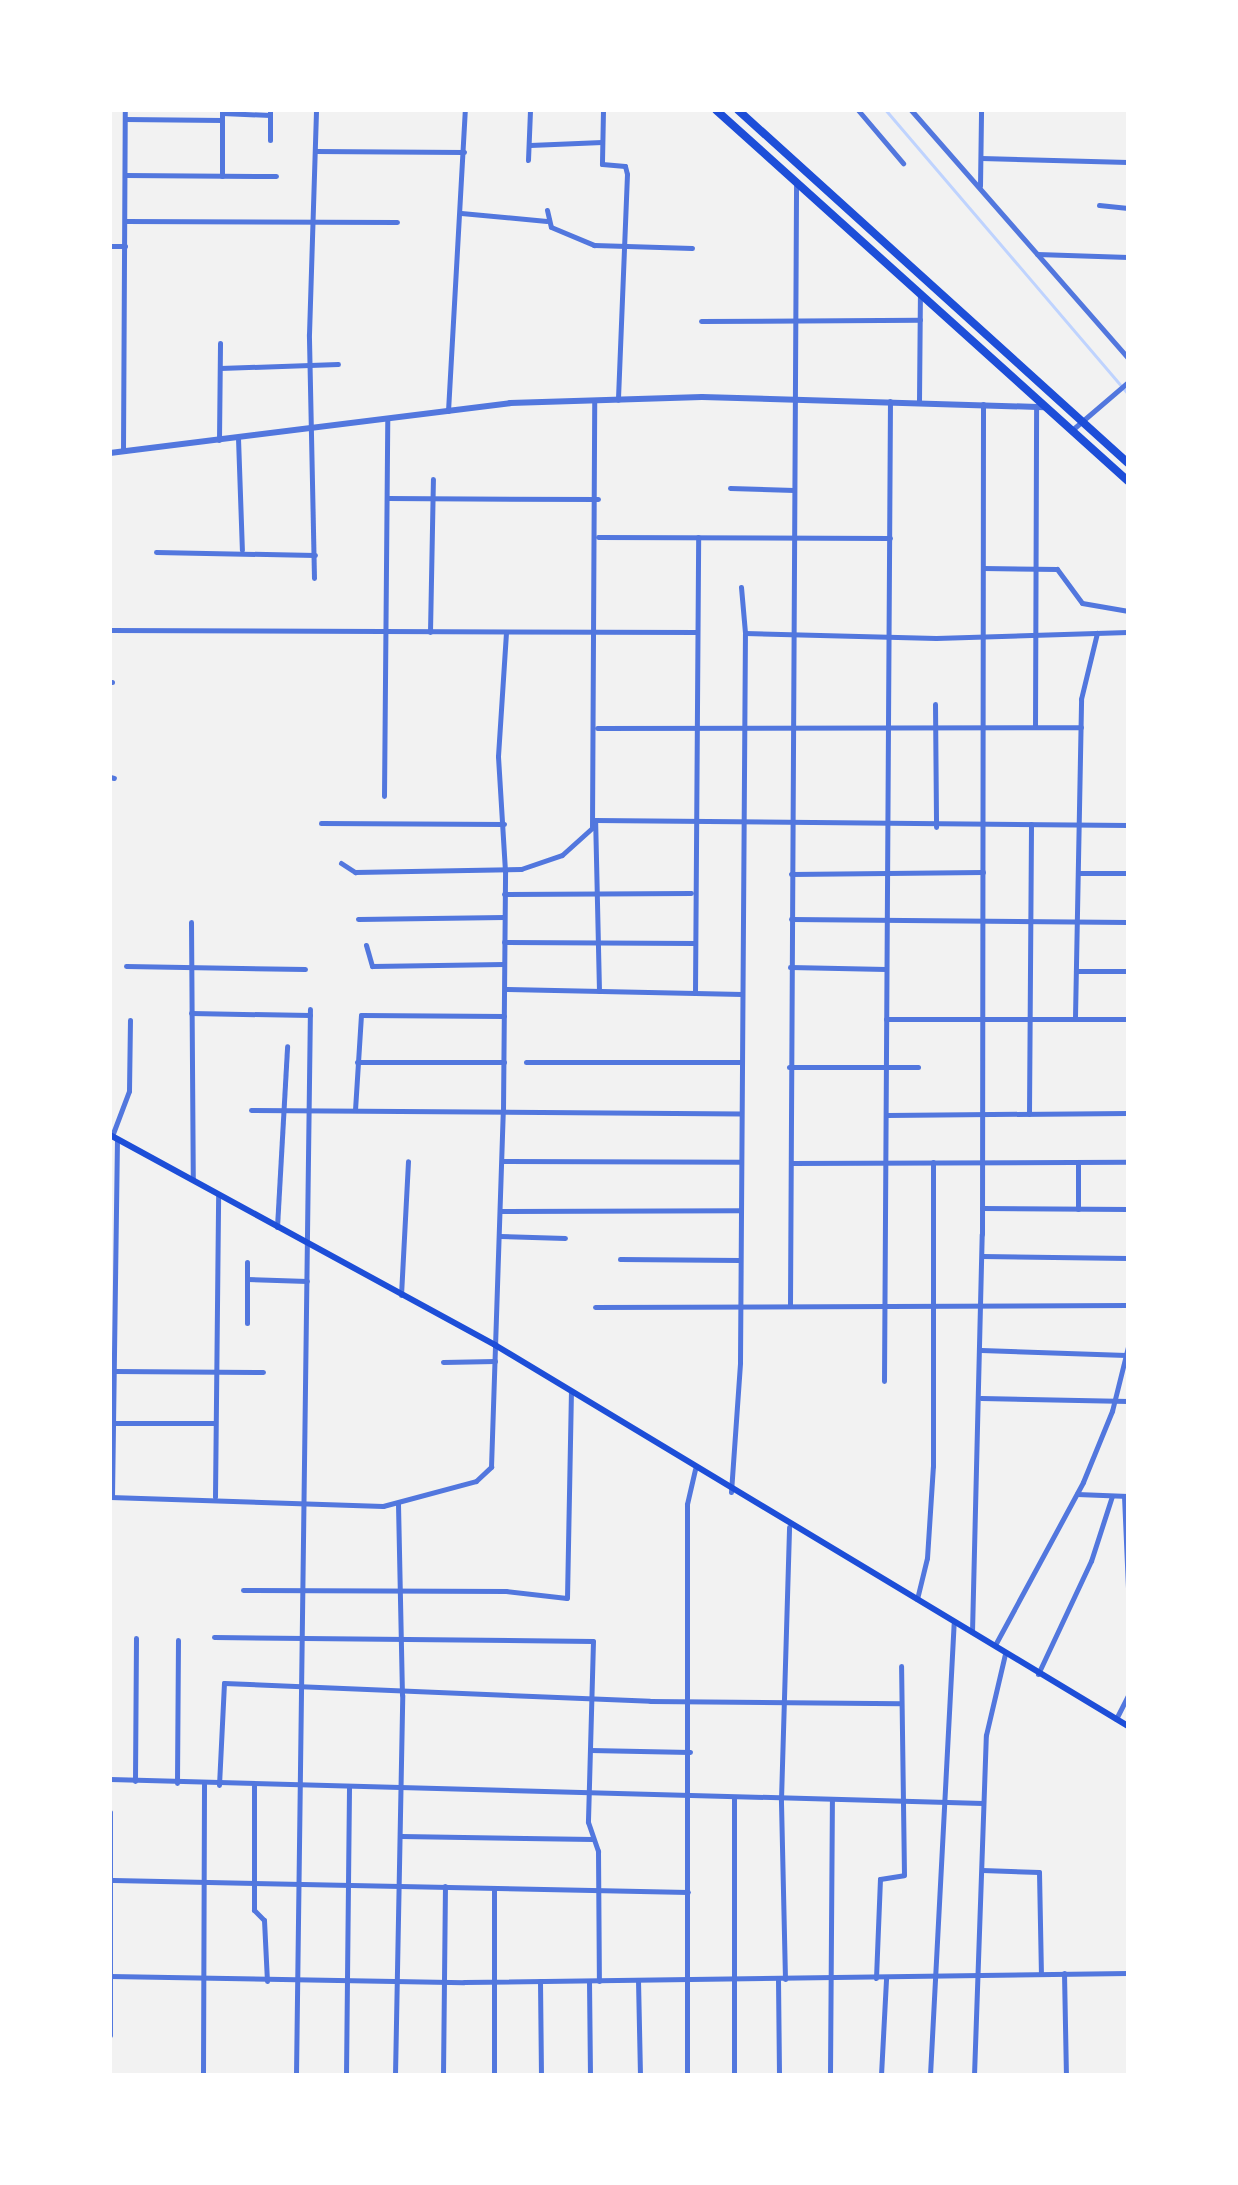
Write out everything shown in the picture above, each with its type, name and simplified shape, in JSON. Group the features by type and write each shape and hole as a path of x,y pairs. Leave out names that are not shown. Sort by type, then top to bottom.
{"highway":[{"path":"716,110 1128,481"},
{"path":"738,110 1128,463"}],"main road":[{"path":"113,1137 496,1345 789,1527 1128,1726"}],"street":[{"path":"124,450 125,110"},
{"path":"314,578 310,365 316,110"},
{"path":"448,412 465,110"},
{"path":"528,160 530,110"},
{"path":"603,110 602,165 627,168 628,248 618,400"},
{"path":"858,110 903,162"},
{"path":"911,110 1128,358"},
{"path":"980,189 981,110"},
{"path":"125,118 270,112 270,140"},
{"path":"222,115 222,176"},
{"path":"530,145 604,142"},
{"path":"315,151 464,152"},
{"path":"980,158 1128,162"},
{"path":"125,175 276,176"},
{"path":"790,1305 796,183"},
{"path":"1099,205 1128,208"},
{"path":"546,210 547,221"},
{"path":"460,212 547,221 581,242 628,248 692,248"},
{"path":"125,221 398,222"},
{"path":"110,246 125,246"},
{"path":"1037,254 1128,256"},
{"path":"919,402 920,294"},
{"path":"700,321 920,320"},
{"path":"219,440 220,343"},
{"path":"220,368 338,364"},
{"path":"1072,430 1128,382"},
{"path":"110,453 448,412 594,401 794,398 1047,407"},
{"path":"594,401 598,499 595,820 599,991"},
{"path":"884,1381 890,401"},
{"path":"972,1635 982,1256 982,404"},
{"path":"1035,726 1032,569 1036,406"},
{"path":"384,796 387,420"},
{"path":"238,438 242,551"},
{"path":"430,632 434,478"},
{"path":"730,488 794,490"},
{"path":"387,498 598,499"},
{"path":"695,993 691,893 698,536"},
{"path":"598,537 890,538"},
{"path":"156,552 314,555"},
{"path":"983,568 1065,573 1086,605 1128,611"},
{"path":"732,1492 740,1306 745,728 741,588"},
{"path":"110,630 697,632"},
{"path":"130,1020 130,1091 113,1137 111,1497 398,1504 487,1474 494,1450 502,1161 505,871 498,756 506,632"},
{"path":"745,632 889,632 936,638 984,633 1128,632"},
{"path":"1076,1018 1081,727 1098,632"},
{"path":"936,704 936,826"},
{"path":"597,728 1081,727"},
{"path":"595,820 694,825 1128,825"},
{"path":"341,863 350,872 505,871 562,856 581,844 595,820"},
{"path":"321,823 504,824"},
{"path":"1030,1114 1031,824"},
{"path":"791,874 984,872"},
{"path":"1078,873 1128,874"},
{"path":"504,894 691,893"},
{"path":"358,919 504,917"},
{"path":"791,918 1128,922"},
{"path":"191,922 193,1179"},
{"path":"504,942 695,943"},
{"path":"366,944 372,966 504,964"},
{"path":"126,966 306,969"},
{"path":"790,967 886,968"},
{"path":"1076,971 1128,971"},
{"path":"504,989 742,994"},
{"path":"191,1013 310,1012 304,1503 306,1686 296,2075"},
{"path":"355,1110 362,1014 504,1016"},
{"path":"886,1018 1128,1020"},
{"path":"277,1227 287,1046"},
{"path":"357,1062 504,1062"},
{"path":"526,1062 741,1062"},
{"path":"789,1068 918,1067"},
{"path":"251,1110 741,1113"},
{"path":"887,1115 1128,1114"},
{"path":"401,1294 408,1161"},
{"path":"502,1161 741,1162"},
{"path":"916,1602 928,1558 933,1466 933,1162"},
{"path":"1078,1162 1078,1209"},
{"path":"791,1163 1128,1162"},
{"path":"215,1497 218,1192"},
{"path":"982,1208 1128,1210"},
{"path":"500,1210 740,1210"},
{"path":"500,1236 565,1238"},
{"path":"982,1256 1128,1258"},
{"path":"620,1260 740,1260"},
{"path":"247,1323 248,1262"},
{"path":"247,1278 307,1281"},
{"path":"595,1307 1128,1305"},
{"path":"994,1648 1078,1494 1116,1400 1128,1346"},
{"path":"981,1350 1126,1355"},
{"path":"442,1362 495,1360"},
{"path":"114,1371 263,1372"},
{"path":"243,1590 398,1589 567,1598 570,1391"},
{"path":"980,1398 1128,1401"},
{"path":"113,1423 216,1424"},
{"path":"687,2075 691,1701 687,1504 695,1469"},
{"path":"1078,1494 1126,1496 1128,1588"},
{"path":"1038,1674 1091,1561 1112,1496"},
{"path":"395,2075 402,1689 398,1504"},
{"path":"779,2075 789,1527"},
{"path":"930,2075 954,1624"},
{"path":"214,1636 592,1641 589,1790 599,1890 599,1980"},
{"path":"136,1638 136,1781"},
{"path":"177,1783 178,1640"},
{"path":"974,2075 986,1735 1004,1654"},
{"path":"876,1978 880,1880 904,1874 901,1666"},
{"path":"219,1785 222,1684 691,1701 901,1703"},
{"path":"1116,1719 1128,1695"},
{"path":"590,1750 690,1752"},
{"path":"110,1780 589,1790 598,1796 689,1799 983,1803"},
{"path":"203,2075 204,1784"},
{"path":"254,1786 254,1914 264,1920 266,1981"},
{"path":"346,2075 349,1787"},
{"path":"734,1799 734,2075"},
{"path":"830,2075 832,1800"},
{"path":"110,1812 110,2035"},
{"path":"400,1836 593,1839"},
{"path":"982,1870 1039,1872 1041,1974"},
{"path":"113,1880 351,1881 688,1892"},
{"path":"443,2075 444,1886"},
{"path":"494,1888 494,2075"},
{"path":"1064,1973 1066,2075"},
{"path":"111,1976 494,1982 1128,1973"},
{"path":"881,2075 886,1978"},
{"path":"638,1980 640,2075"},
{"path":"540,1981 541,2075"},
{"path":"589,1981 590,2075"}],"waterway":[{"path":"886,110 1128,393"}]}
